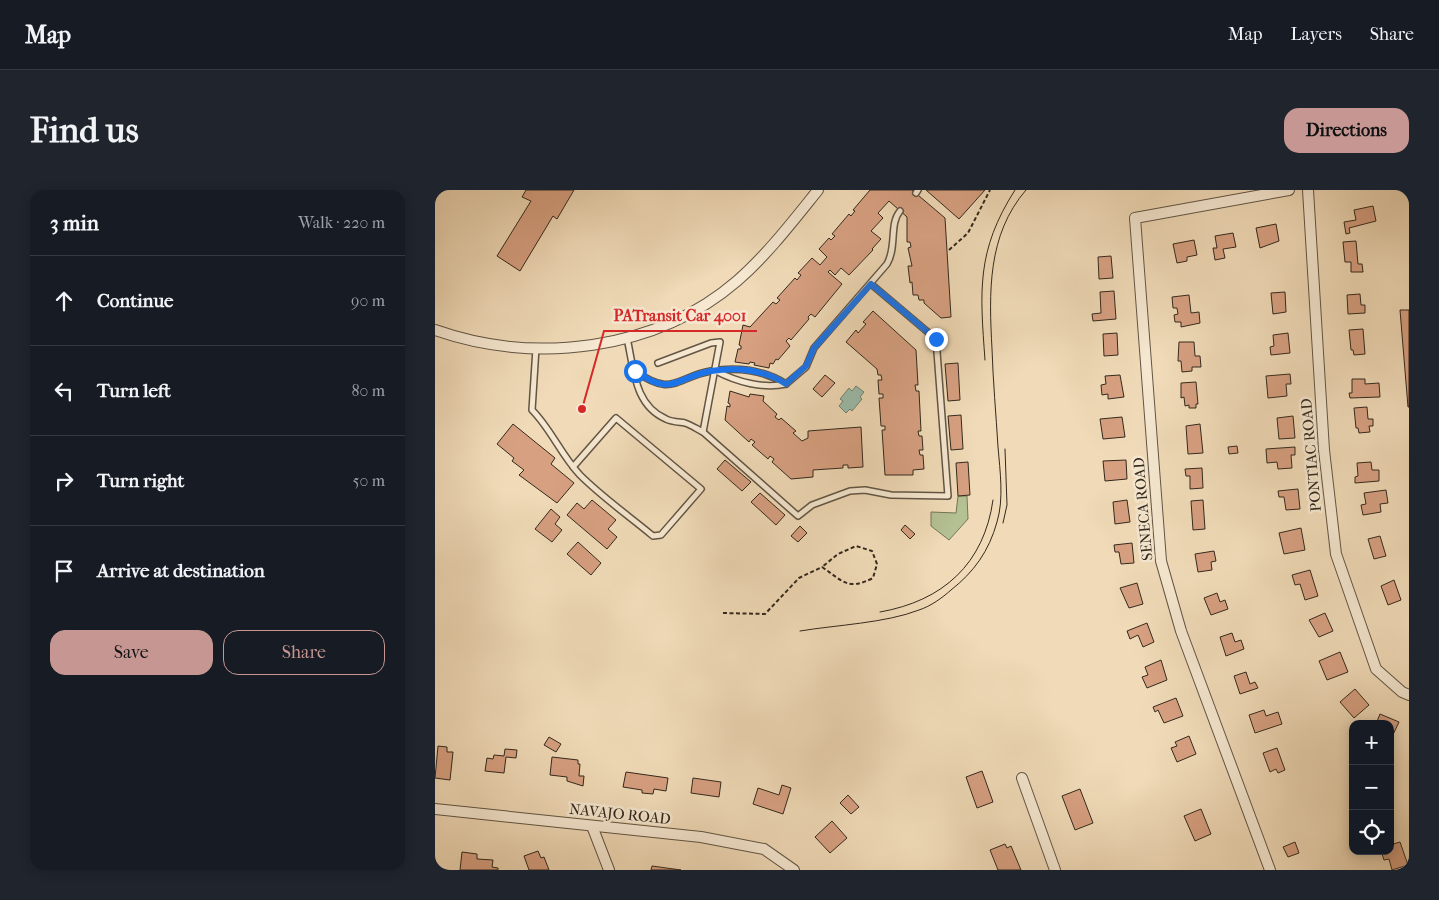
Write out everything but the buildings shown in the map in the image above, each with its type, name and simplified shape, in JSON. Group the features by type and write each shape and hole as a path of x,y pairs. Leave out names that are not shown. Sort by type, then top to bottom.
{"street":[{"path":"435,330 457,338 491,345 537,348 592,345 627,338 671,321 703,305 737,281 765,253 818,190"},
{"name":"SENECA ROAD","path":"1270,870 1181,631 1161,561 1135,218 1289,190"},
{"name":"PONTIAC ROAD","path":"1308,190 1324,450 1337,554 1375,669 1402,692 1409,695"},
{"path":"1022,778 1055,870"},
{"name":"NAVAJO ROAD","path":"435,809 701,837 763,850 794,870"},
{"path":"592,826 609,870"}],"lane":[{"path":"716,371 731,379 772,387 786,384 806,366 814,348 871,284 893,254 895,216 900,211"},
{"path":"627,338 640,395 655,414 668,421 688,424 703,432 798,516 812,505 850,491 865,490 891,495 949,496 936,339 871,284"},
{"path":"658,363 711,343 720,342 703,432"},
{"path":"537,348 532,410 543,421 559,450 573,467 653,536 661,535 701,489 617,418 573,467"},
{"path":"635,371 651,382 672,385 716,371 733,368 774,376 786,384"}],"path":[{"path":"949,250 968,233 990,190"},
{"path":"723,613 765,614 799,578 822,567 838,554 856,546 872,551 877,564 873,578 858,586 845,583 822,567"}],"shaded area":[{"path":"856,386 864,392 860,397 862,399 852,411 850,409 846,413 839,406 843,401 840,399 849,388 852,391"},
{"path":"958,496 967,496 968,519 949,540 931,526 931,512 956,513"}],"tram line":[{"path":"985,360 982,313 983,272 993,233 1002,212 1015,190"},
{"path":"800,631 876,621 923,608 940,599 967,576 985,552 994,533 1001,494 991,328 993,265 997,245 1004,226 1013,207 1026,190"},
{"path":"1003,523 1007,505 1005,449"},
{"path":"880,612 903,607 923,599 941,589 957,576 970,561 980,543 988,523 993,500"}],"place":[{"name":"PATransit Car 4001","path":"582,409"}],"route":[{"path":"635,371 651,382 672,385 710,371 733,368 774,376 786,384 806,366 814,348 871,284 936,339"}]}
